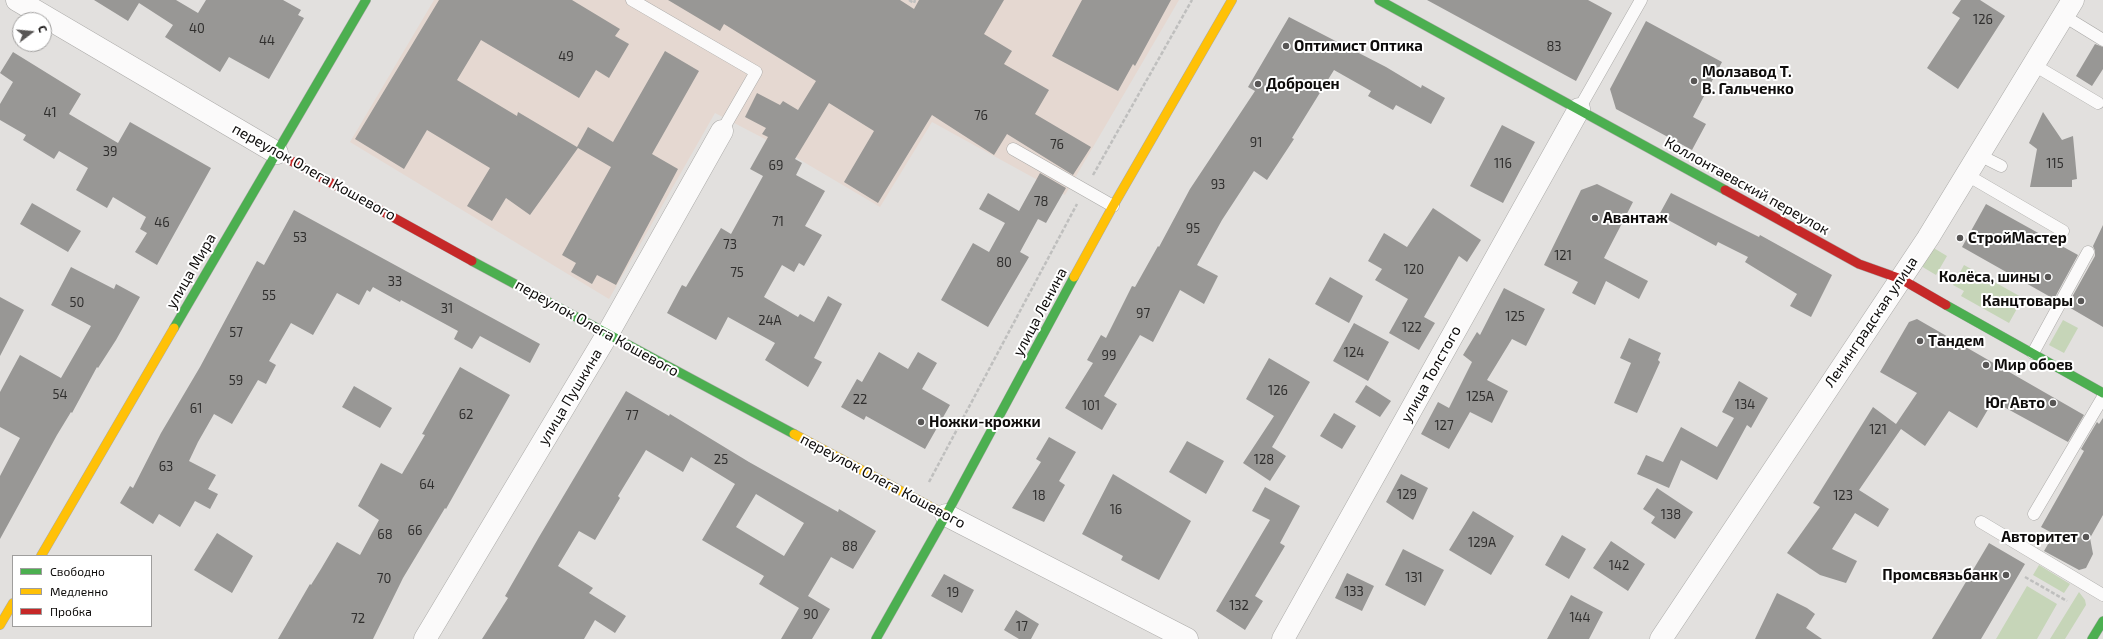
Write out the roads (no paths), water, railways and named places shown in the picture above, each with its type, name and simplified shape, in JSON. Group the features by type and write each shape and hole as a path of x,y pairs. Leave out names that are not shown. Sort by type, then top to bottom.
{"street":[{"name":"переулок Олега Кошевого","path":"17,0 277,153 607,335 919,501 1187,639"},
{"name":"улица Мира","path":"42,555 366,0"},
{"name":"улица Ленина","path":"876,639 946,515 1113,206 1232,0"},
{"name":"Коллонтаевский переулок","path":"1379,0 1859,264 1901,279 2103,393"},
{"name":"Ленинградская улица","path":"1661,639 1901,279 1967,175 2068,8"},
{"name":"улица Толстого","path":"1283,639 1579,109"},
{"name":"улица Пушкина","path":"425,639 607,335 722,131"},
{"path":"0,625 12,605"},
{"path":"2092,639 2103,621"}],"lane":[{"path":"632,0 756,72 722,131"},
{"path":"1579,109 1641,0"},
{"path":"2068,8 2103,40"},
{"path":"2034,65 2098,103"},
{"path":"1013,148 1084,191 1113,206"},
{"path":"1979,155 2001,166"},
{"path":"1967,175 2063,232"},
{"path":"2033,353 2088,252"},
{"path":"2034,514 2103,397"},
{"path":"1981,522 2103,595"}],"place":[{"name":"Оптимист Оптика","path":"1286,46"},
{"name":"Молзавод Т. В. Гальченко","path":"1694,81"},
{"name":"Доброцен","path":"1258,84"},
{"name":"Авантаж","path":"1595,218"},
{"name":"СтройМастер","path":"1960,238"},
{"name":"Колёса, шины","path":"2048,277"},
{"name":"Канцтовары","path":"2081,301"},
{"name":"Тандем","path":"1920,341"},
{"name":"Мир обоев","path":"1986,365"},
{"name":"Юг Авто","path":"2053,403"},
{"name":"Ножки-крожки","path":"921,422"},
{"name":"Авторитет","path":"2086,537"},
{"name":"Промсвязьбанк","path":"2006,575"}]}
